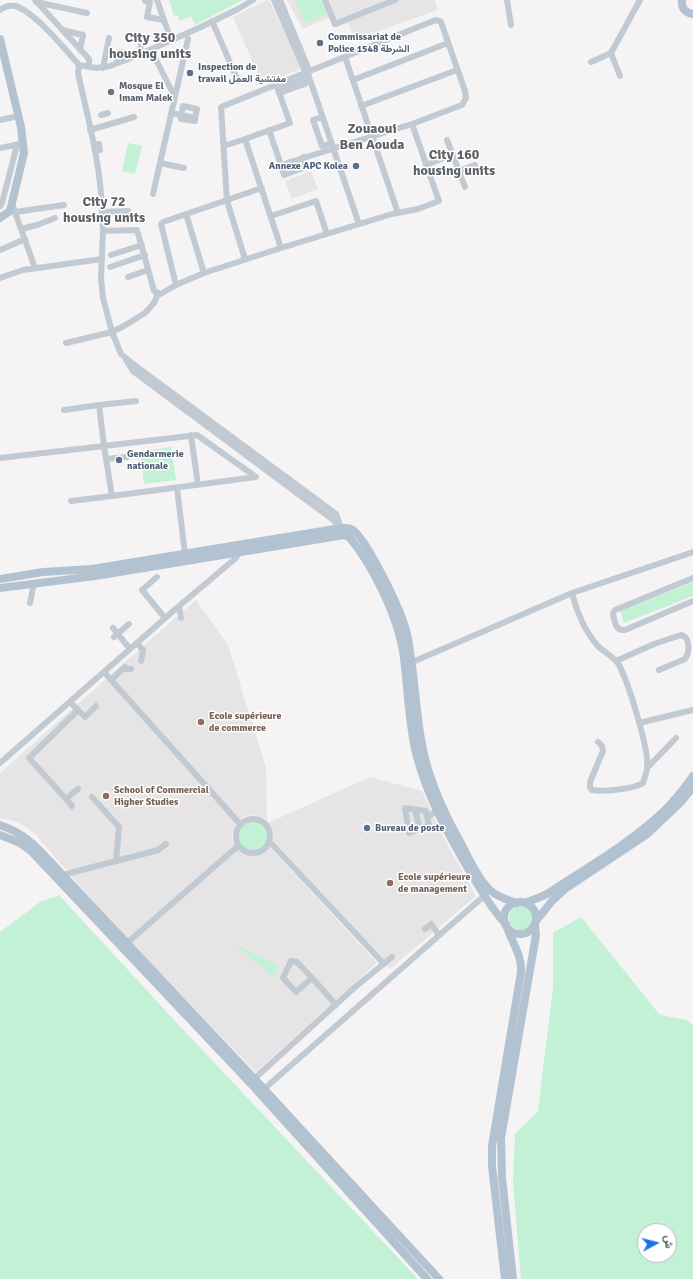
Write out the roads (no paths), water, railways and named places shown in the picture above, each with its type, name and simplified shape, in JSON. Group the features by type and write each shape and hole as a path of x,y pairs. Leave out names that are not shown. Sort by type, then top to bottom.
{"main road":[{"path":"675,0 682,4 692,15"},
{"path":"0,39 19,116 20,144 23,161 12,209 0,218"},
{"path":"0,588 94,576 239,553 342,532"},
{"path":"0,579 43,572 92,569 244,545 342,532 349,537 371,569 393,615 399,632 408,664 426,764 438,799 466,853 488,888 498,895 530,905 536,915 536,935 501,1138 502,1178 513,1279"},
{"path":"408,664 412,729 416,753 430,796 462,859 484,896 496,913 516,933 522,933 532,928 552,901 565,889 646,836 681,802 693,788"},
{"path":"505,1279 494,1181 492,1146 521,972 519,952 505,919 507,909 547,894 645,827 672,803 693,776"},
{"path":"0,825 13,829 31,842 63,875 264,1089 439,1279"},
{"path":"0,835 20,843 31,851 254,1087 426,1279"}],"street":[{"path":"146,0 145,1 150,2 147,17 163,20"},
{"path":"157,0 171,40"},
{"path":"0,10 10,6 15,6 24,10 41,24 80,65 103,68 151,50 238,9 253,0"},
{"path":"274,0 307,71"},
{"path":"280,0 307,71 360,224"},
{"path":"325,0 335,24 395,0"},
{"path":"507,0 512,25"},
{"path":"591,62 611,53 640,0"},
{"path":"35,1 87,13"},
{"path":"35,1 89,59 89,67"},
{"path":"245,259 227,201 221,107 433,21 437,20 441,22 465,91 466,98 462,105 372,137 322,146 313,120 323,117"},
{"path":"212,21 238,81"},
{"path":"62,30 83,35 80,50"},
{"path":"103,68 109,38"},
{"path":"154,194 188,39"},
{"path":"139,55 142,42"},
{"path":"353,80 448,43"},
{"path":"151,50 175,97"},
{"path":"117,63 119,52 127,53 126,60"},
{"path":"611,53 620,76"},
{"path":"345,57 398,214"},
{"path":"80,65 78,73 90,118 90,130 100,179 103,231 101,278 103,298 112,332 122,354 135,369 336,514 342,532"},
{"path":"361,106 457,70"},
{"path":"224,146 290,123 281,93 276,84"},
{"path":"171,113 182,116 195,118 197,109 183,106 182,116"},
{"path":"101,115 108,113"},
{"path":"0,120 19,116"},
{"path":"90,130 134,117"},
{"path":"66,343 112,332 124,326 145,313 154,304 157,296 160,294 176,285 204,273 360,224 418,209 439,201 412,124"},
{"path":"269,130 284,175 306,167 303,157"},
{"path":"245,139 281,248"},
{"path":"447,140 465,187"},
{"path":"0,148 20,144 0,206"},
{"path":"281,165 333,145"},
{"path":"426,165 452,155"},
{"path":"160,163 184,168"},
{"path":"458,171 475,165"},
{"path":"176,285 161,224 166,220 227,201 262,188"},
{"path":"271,216 316,201 327,234"},
{"path":"36,268 12,209 64,205"},
{"path":"102,212 128,211"},
{"path":"186,214 204,273"},
{"path":"21,229 55,218"},
{"path":"103,231 137,230 154,291 160,294"},
{"path":"0,250 25,239"},
{"path":"111,255 142,245"},
{"path":"110,267 145,255"},
{"path":"0,278 36,268 102,258"},
{"path":"128,277 148,270"},
{"path":"64,410 136,401"},
{"path":"99,405 112,496"},
{"path":"0,458 197,434 256,477 71,501"},
{"path":"191,435 198,485"},
{"path":"106,459 127,457"},
{"path":"177,488 180,533 185,554"},
{"path":"0,764 165,618 236,558 244,545"},
{"path":"408,664 572,594 693,552"},
{"path":"157,577 142,590 165,618"},
{"path":"693,578 615,610 613,614 617,627 620,630 625,630 693,601"},
{"path":"30,603 34,583"},
{"path":"572,594 578,616 586,630 598,646 616,661 624,677 639,723 646,754 647,768 643,783 621,789 592,790 590,782 603,751 602,746 598,742"},
{"path":"179,606 181,618"},
{"path":"116,636 129,624"},
{"path":"113,628 116,636 130,649"},
{"path":"616,661 654,644 684,635 688,644 687,657 659,670"},
{"path":"137,643 142,650 141,661"},
{"path":"111,680 125,667 127,669 131,669"},
{"path":"104,672 240,824"},
{"path":"70,702 85,716 96,706"},
{"path":"72,806 28,758 78,710"},
{"path":"639,723 693,710"},
{"path":"647,768 676,738"},
{"path":"66,799 78,788"},
{"path":"92,797 119,826 116,861"},
{"path":"405,808 426,811 427,817 429,825 409,833 405,808"},
{"path":"415,810 420,829"},
{"path":"427,817 437,811"},
{"path":"249,819 259,820 267,826 270,836 269,841 264,849 256,853 246,852 238,846 236,842 236,832 240,824 249,819"},
{"path":"269,841 384,964"},
{"path":"63,875 158,850 166,844"},
{"path":"127,943 238,846"},
{"path":"254,1087 264,1089 484,896"},
{"path":"425,930 431,924 439,935"},
{"path":"254,1079 392,957"},
{"path":"312,978 296,992 283,978 291,961 297,962 312,978 336,1005"}],"place":[{"name":"Commissariat de Police 1548 الشرطة","path":"320,43"},
{"name":"Inspection de travail مفتشية العمل","path":"190,73"},
{"name":"Mosque El Imam Malek","path":"111,92"},
{"name":"Annexe APC Kolea","path":"356,166"},
{"name":"Gendarmerie nationale","path":"119,460"},
{"name":"Ecole supérieure de commerce","path":"201,722"},
{"name":"School of Commercial Higher Studies","path":"106,796"},
{"name":"Bureau de poste","path":"367,828"},
{"name":"Ecole supérieure de management","path":"390,883"}],"district":[{"name":"City 350 housing units","path":"150,46"},
{"name":"Zouaoui Ben Aouda","path":"372,138"},
{"name":"City 160 housing units","path":"454,164"},
{"name":"City 72 housing units","path":"104,210"}]}
